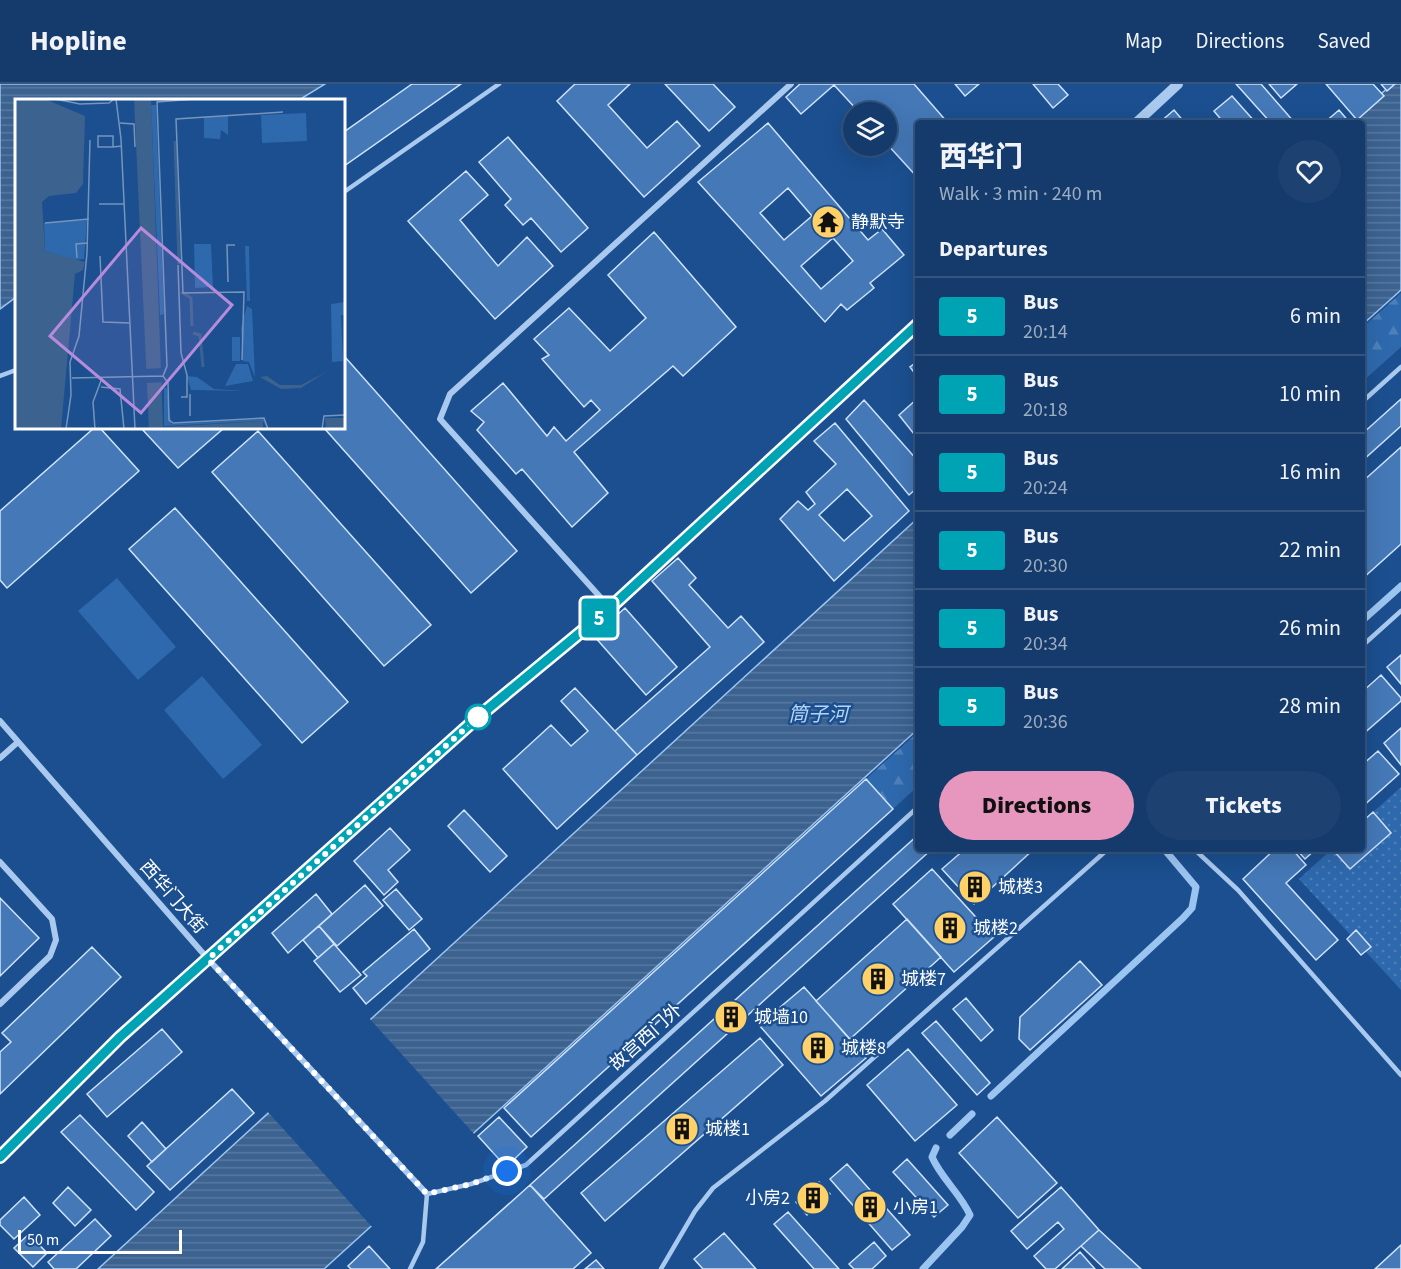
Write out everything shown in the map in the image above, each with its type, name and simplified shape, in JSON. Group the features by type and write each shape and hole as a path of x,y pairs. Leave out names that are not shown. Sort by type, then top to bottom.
{"street":[{"path":"610,608 440,419 450,394 791,84"},
{"path":"1139,120 1178,84"},
{"path":"0,1157 120,1037 478,717 610,608 915,327"},
{"name":"西华门大街","path":"0,721 208,959 427,1194"},
{"path":"0,758 18,742"},
{"path":"0,862 52,919 56,940 50,956 0,1004"}],"lane":[{"path":"345,191 499,84"},
{"path":"1365,399 1401,366"},
{"path":"0,376 15,370"},
{"path":"1365,643 1401,611"},
{"name":"故宫西门外","path":"427,1194 471,1184 526,1165 915,810"},
{"path":"661,1269 695,1211 713,1188 825,1101 1105,852"},
{"path":"1197,852 1238,890 1401,1076"},
{"path":"410,1269 423,1242 427,1194"}],"green space":[{"path":"1401,293 1401,347 1365,379 1365,325"},
{"path":"117,578 176,647 138,680 78,611"},
{"path":"202,676 262,745 223,779 164,710"},
{"path":"915,735 915,789 893,809 866,779"},
{"path":"1401,787 1401,990 1299,879 1329,852 1365,852 1365,819"}],"water":[{"path":"0,84 325,84 301,99 15,99 15,298 0,309"},
{"path":"1392,84 1401,84 1401,290 1365,322 1365,120 1352,120"},
{"name":"筒子河","path":"915,521 915,732 324,1269 98,1269"}],"pier":[{"path":"368,1017 475,1135 374,1229 267,1111"}],"building":[{"path":"412,84 461,84 345,165 345,131"},
{"path":"575,84 630,84 608,105 647,148 677,121 700,146 644,197 557,101"},
{"path":"665,84 713,84 735,107 709,131"},
{"path":"800,84 914,84 945,120 915,120 915,175 897,155 897,102 850,102 834,85 801,114 786,97"},
{"path":"955,84 979,84 965,96"},
{"path":"1033,84 1058,84 1068,95 1053,108"},
{"path":"1236,84 1261,84 1292,120 1268,120"},
{"path":"1269,84 1297,84 1281,98"},
{"path":"1326,84 1373,84 1384,96 1357,120"},
{"path":"1381,84 1395,84 1387,91"},
{"path":"1232,96 1253,120 1222,120 1214,111"},
{"path":"1174,110 1182,120 1162,120"},
{"path":"1339,110 1347,120 1327,120"},
{"name":"静默寺","path":"768,123 868,240 882,229 904,255 870,283 874,288 847,310 841,304 825,322 698,182","holes":["788,188 812,216 784,240 760,213","833,238 853,261 821,289 801,266"]},
{"path":"508,137 588,228 561,252 531,218 523,225 505,205 511,199 479,162"},
{"path":"466,171 488,195 460,220 498,266 527,237 553,266 495,319 408,221"},
{"path":"654,232 736,327 683,376 673,366 574,452 608,493 572,527 522,469 516,474 477,430 484,422 471,411 503,383 547,436 554,427 566,441 600,410 591,400 584,407 542,359 549,355 534,339 569,308 610,351 646,318 608,275"},
{"path":"345,357 517,551 471,593 325,429 345,429"},
{"path":"915,363 915,374 910,367"},
{"path":"1401,399 1401,426 1365,458 1365,431"},
{"path":"864,400 915,458 915,490 909,495 846,419"},
{"path":"915,401 915,433 914,434 899,415"},
{"path":"835,423 909,511 834,581 780,519 798,501 808,510 815,504 806,492 836,464 814,441","holes":["847,489 872,516 844,541 819,515"]},
{"path":"93,429 101,429 139,471 7,588 0,580 0,511"},
{"path":"142,429 223,429 178,468"},
{"path":"258,431 431,625 384,666 212,472"},
{"path":"1401,447 1401,544 1365,576 1365,479"},
{"path":"175,508 348,702 302,743 129,549"},
{"path":"678,558 696,578 689,585 728,628 741,616 764,642 637,755 615,731 710,647 652,581"},
{"path":"625,608 677,667 646,695 594,636"},
{"path":"1401,655 1401,684 1387,667"},
{"path":"1381,675 1401,698 1401,701 1365,732 1365,689"},
{"path":"575,688 637,755 557,829 503,769 551,725 571,746 588,731 561,701"},
{"path":"1401,728 1401,765 1384,743"},
{"path":"1378,751 1399,774 1365,804 1365,762"},
{"path":"866,779 893,809 531,1137 504,1108"},
{"path":"464,810 507,856 490,872 448,826"},
{"path":"1373,812 1391,833 1350,869 1335,852 1365,852 1365,819"},
{"path":"390,828 410,850 388,870 398,882 384,895 354,861"},
{"name":"城墙10","path":"915,838 915,852 929,852 544,1199 530,1185"},
{"name":"城楼3","path":"962,852 1031,852 974,904 942,869"},
{"path":"1272,852 1295,852 1306,865 1286,883 1338,940 1316,960 1243,879"},
{"path":"1299,852 1313,852 1305,859"},
{"name":"城楼2","path":"932,869 994,937 954,972 893,904"},
{"path":"365,885 383,906 337,946 319,926"},
{"path":"396,889 422,919 409,930 383,900"},
{"path":"316,894 332,914 288,953 272,933"},
{"path":"0,898 39,938 0,976"},
{"name":"城楼7","path":"907,919 941,957 850,1039 816,1001"},
{"path":"319,926 334,944 318,958 303,940"},
{"path":"414,929 430,949 366,1004 353,988 367,976 363,972"},
{"path":"1356,930 1371,947 1361,955 1347,939"},
{"path":"334,944 361,975 340,992 314,961"},
{"path":"92,947 121,977 0,1094 0,1052 11,1042 2,1033"},
{"path":"1080,961 1102,985 1030,1050 1019,1039 1020,1017"},
{"name":"城楼8","path":"804,987 866,1058 821,1096 759,1025"},
{"path":"966,998 993,1030 981,1041 953,1009"},
{"path":"936,1021 990,1083 977,1095 922,1033"},
{"path":"162,1029 182,1052 107,1117 87,1094"},
{"name":"城楼1","path":"760,1038 783,1065 605,1221 581,1193"},
{"path":"908,1049 957,1105 915,1141 867,1085"},
{"path":"232,1089 254,1113 170,1190 147,1166"},
{"path":"80,1115 154,1192 136,1210 61,1132"},
{"path":"499,1117 527,1147 506,1167 478,1136"},
{"path":"997,1117 1057,1183 1018,1218 959,1153"},
{"path":"142,1122 166,1149 152,1162 128,1136"},
{"path":"907,1159 948,1205 934,1217 893,1172"},
{"name":"小房1","path":"847,1164 910,1235 892,1250 830,1179"},
{"name":"小房2","path":"819,1182 830,1194 807,1215 796,1202"},
{"path":"530,1185 591,1253 573,1269 436,1269"},
{"path":"68,1187 91,1210 75,1226 53,1203"},
{"path":"1061,1187 1099,1230 1055,1269 1046,1269 1034,1256 1064,1229 1058,1222 1027,1249 1011,1231"},
{"path":"24,1197 40,1215 14,1239 0,1225 0,1220"},
{"path":"788,1212 839,1269 814,1269 774,1224"},
{"path":"95,1219 111,1236 76,1269 54,1269 48,1262"},
{"path":"1099,1230 1141,1269 1105,1269 1081,1246"},
{"path":"724,1233 756,1269 703,1269 694,1259"},
{"path":"29,1234 47,1253 33,1267 14,1248"},
{"path":"874,1242 886,1256 872,1269 854,1269 849,1264"},
{"path":"1401,1245 1401,1269 1375,1269"},
{"path":"369,1246 390,1269 351,1269 348,1266"},
{"path":"1080,1252 1095,1269 1062,1269"},
{"path":"596,1260 604,1269 585,1269"}],"waterway":[{"path":"1365,618 1401,586"},
{"path":"991,1096 1192,908 1196,887 1167,852"},
{"path":"950,1135 972,1114"},
{"path":"923,1269 962,1227 970,1215 936,1165 932,1157 936,1148"}],"bus line":[{"name":"5","path":"0,1157 120,1037 478,717 610,608 915,327"}],"place":[{"name":"静默寺","path":"828,222"},
{"name":"城楼3","path":"975,887"},
{"name":"城楼2","path":"950,928"},
{"name":"城楼7","path":"878,979"},
{"name":"城墙10","path":"731,1017"},
{"name":"城楼8","path":"818,1048"},
{"name":"城楼1","path":"682,1129"},
{"name":"小房2","path":"813,1198"},
{"name":"小房1","path":"870,1207"}],"route":[{"path":"478,717 208,959 427,1194 471,1184 507,1171"}]}
